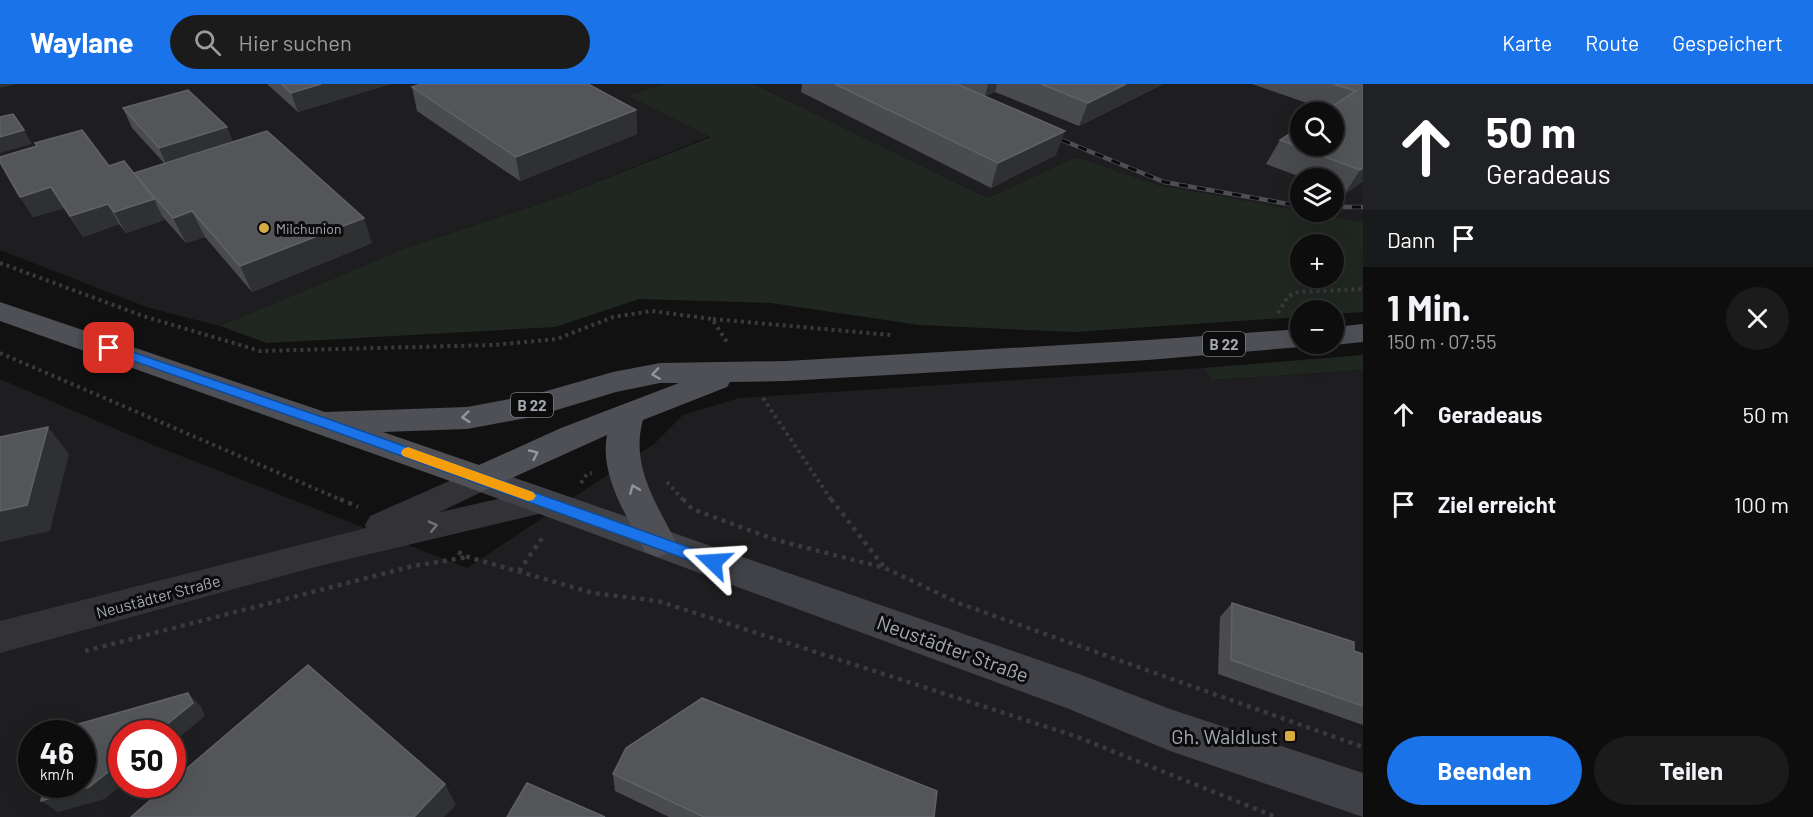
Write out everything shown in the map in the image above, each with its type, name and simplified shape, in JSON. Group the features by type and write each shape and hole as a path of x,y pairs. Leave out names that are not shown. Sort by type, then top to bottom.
{"main road":[{"name":"B 22","path":"0,311 327,423 481,479 630,412 733,360"},
{"path":"1344,335 1363,333"},
{"name":"B 22","path":"327,423 467,418 537,405 613,382 733,360 1148,350 1290,339"},
{"path":"630,412 622,444 626,468 633,490 658,542"},
{"name":"Neustädter Straße","path":"481,479 1079,693 1170,730 1363,796"}],"street":[{"name":"Neustädter Straße","path":"315,553 481,479"},
{"name":"Neustädter Straße","path":"0,638 315,553 543,501"}],"path":[{"path":"0,263 146,317 260,351 493,345 557,339 579,333 613,317 652,311 712,319 899,336"},
{"path":"1269,317 1277,314 1288,296 1298,292 1363,288"},
{"path":"712,319 733,360"},
{"path":"760,394 831,500 885,568 960,604 1363,747"},
{"path":"80,652 414,566 468,557"},
{"path":"729,625 1075,736 1276,817"}],"shaded area":[{"path":"0,84 664,84 629,96 711,136 549,201 406,248 220,326 149,308 0,250"},
{"path":"664,84 754,84 988,198 1076,157 1158,185 1290,209 1290,222 1344,222 1344,219 1363,222 1363,312 1344,313 1344,300 1290,300 1290,318 1074,332 919,325 771,303 639,299 555,327 267,343 220,326 406,248 549,201 711,137 628,96"},
{"path":"754,84 1363,84 1363,222 1344,219 1344,168 1290,168 1290,209 1158,185 1076,157 988,198"},
{"path":"1363,355 1363,370 1212,380 1203,368"},
{"path":"1203,368 1213,380 1363,370 1363,817 0,817 0,379 153,445 467,568 654,444 683,415 739,398"}],"building":[{"path":"282,84 321,84 291,93"},
{"path":"421,84 588,84 636,110 516,157 412,87"},
{"path":"835,84 957,84 1065,131 998,163"},
{"path":"1041,84 1126,84 1088,103"},
{"path":"1333,84 1363,84 1363,168 1360,170 1323,156 1344,156 1344,102 1339,102 1356,91"},
{"path":"188,90 227,127 159,148 123,108"},
{"path":"13,114 24,130 0,137 0,117"},
{"path":"82,130 109,166 124,161 154,199 114,212 108,204 70,216 51,187 20,197 0,162 0,157 37,146 35,143"},
{"name":"Milchunion","path":"267,131 364,218 240,266 192,211 173,218 134,173"},
{"path":"1290,134 1290,144 1280,140"},
{"path":"48,427 27,505 0,511 0,437"},
{"path":"1232,603 1354,642 1354,651 1363,654 1363,706 1231,660"},
{"path":"308,665 445,784 414,817 131,817 153,798 186,798 186,769"},
{"path":"188,693 193,703 172,720 108,720 108,772 96,781 96,720 92,720"},
{"path":"702,698 937,791 934,817 704,817 613,774 626,748"},
{"path":"527,783 605,817 507,817"}],"railway":[{"path":"1045,133 1164,182 1290,204"},
{"path":"1344,207 1363,207"}],"slow traffic":[{"path":"408,453 528,496"}],"place":[{"name":"Milchunion","path":"264,228"},
{"name":"Gh. Waldlust","path":"1290,736"}],"route":[{"path":"109,348 327,423 713,562"}]}
